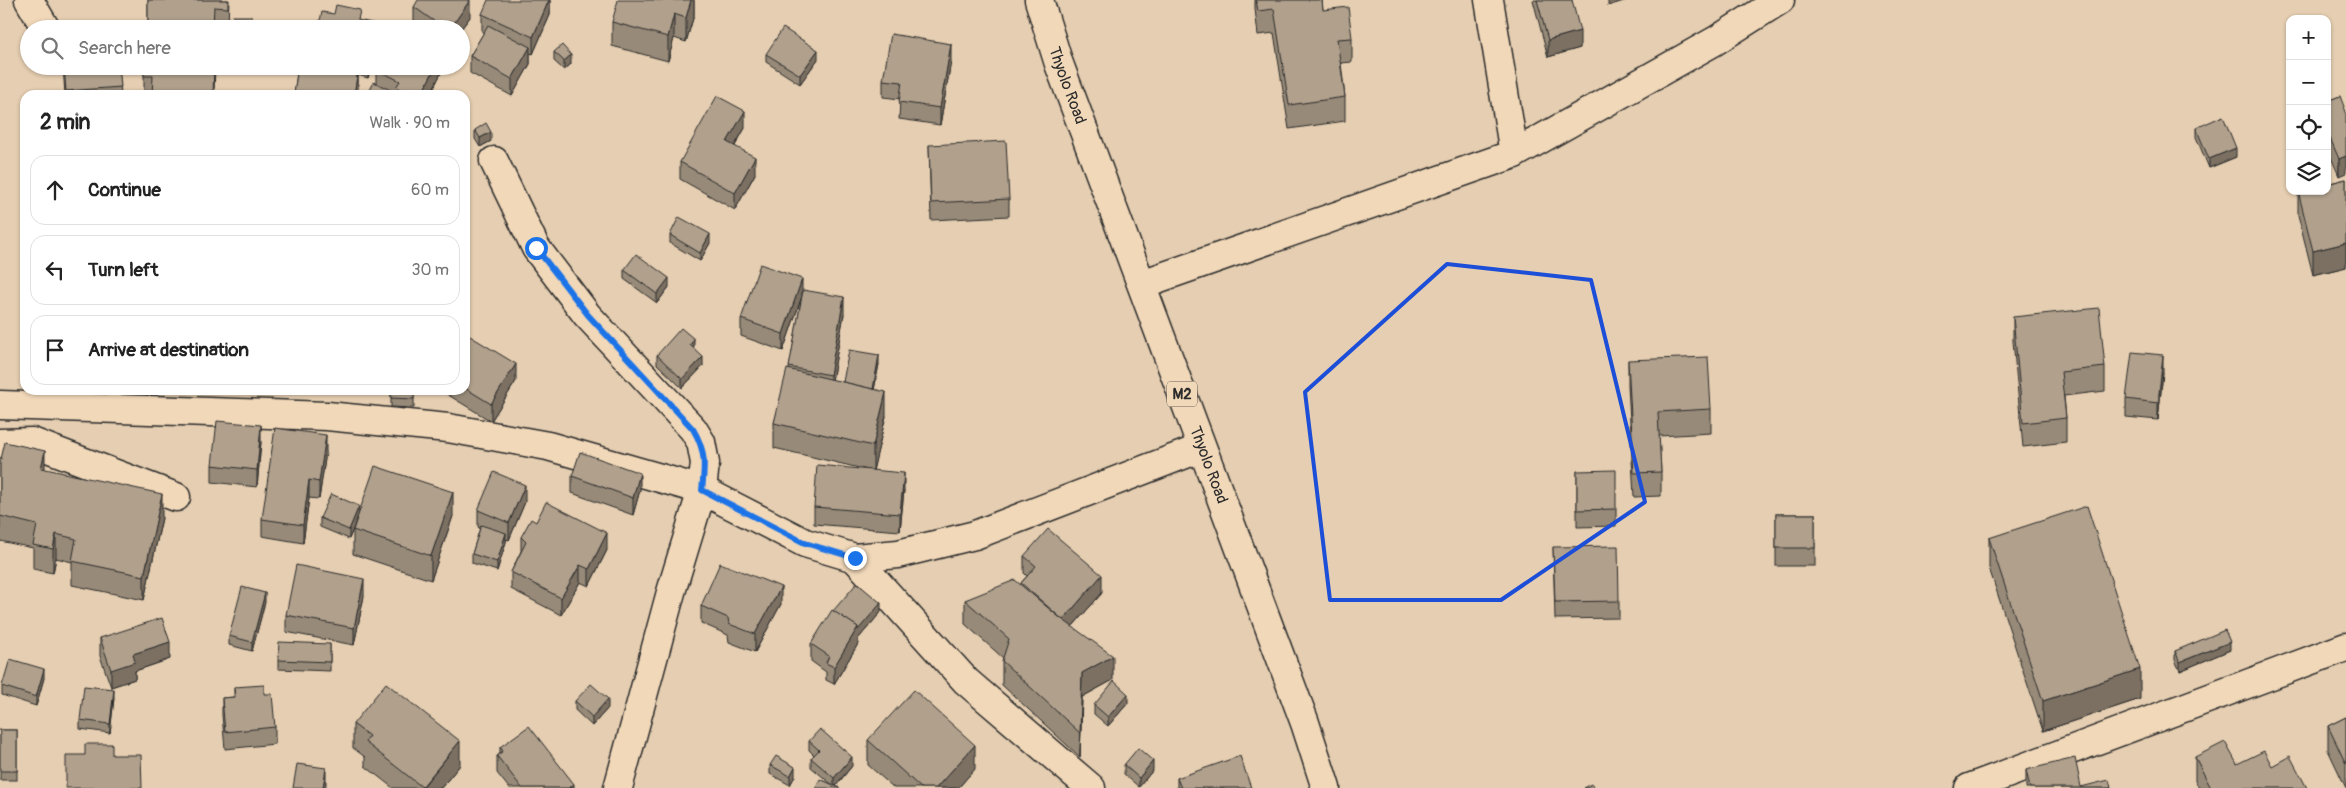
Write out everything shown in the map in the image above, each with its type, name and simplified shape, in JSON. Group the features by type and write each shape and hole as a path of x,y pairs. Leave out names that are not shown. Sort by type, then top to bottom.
{"main road":[{"path":"30,0 41,20"},
{"name":"Thyolo Road","path":"1040,0 1059,64 1305,723 1326,788"},
{"path":"1488,0 1514,154"},
{"path":"1142,284 1514,154 1716,41 1780,0"},
{"path":"494,161 536,248 588,315 693,429 701,442 705,463 702,490 666,610 618,788"},
{"path":"0,405 327,416 448,428 548,446 702,490 805,543 855,558 898,554 975,535 1201,448"},
{"path":"0,443 32,442 176,497"},
{"path":"855,558 966,681 1091,788"},
{"path":"1969,788 2346,647"}],"highlighted area":[{"path":"1447,264 1591,280 1645,502 1501,600 1330,600 1305,392"}],"building":[{"path":"148,0 228,0 228,8 214,7 213,20 148,20"},
{"path":"418,0 470,0 456,20 432,20 414,7"},
{"path":"488,0 549,0 533,37 482,14"},
{"path":"618,0 691,0 686,18 674,14 668,37 612,22"},
{"path":"1256,0 1322,0 1323,10 1348,7 1352,38 1337,39 1345,97 1289,105 1274,9 1258,11"},
{"path":"1537,0 1572,0 1580,31 1548,40"},
{"path":"336,5 360,10 358,20 320,20 322,12 334,14"},
{"path":"233,16 251,16 251,20 233,20"},
{"path":"488,25 530,47 512,79 470,56"},
{"path":"783,28 818,50 800,75 766,54"},
{"path":"891,34 951,44 940,108 899,102 902,82 883,80"},
{"path":"562,45 571,55 564,61 554,52"},
{"path":"65,75 120,75 121,87 66,90"},
{"path":"214,75 213,90 152,90 153,76 144,76"},
{"path":"297,75 357,75 355,90 295,90"},
{"path":"388,75 431,75 424,90 402,90 396,87 400,81"},
{"path":"374,82 390,90 370,90"},
{"path":"717,96 745,111 727,142 755,157 735,193 680,162"},
{"path":"2340,96 2346,112 2346,156 2339,159 2331,140 2331,99"},
{"path":"2223,116 2236,148 2209,159 2196,128"},
{"path":"486,123 491,132 480,138 475,130"},
{"path":"1006,141 1009,199 931,203 929,145"},
{"path":"2346,179 2346,243 2313,251 2299,195 2331,195 2331,183"},
{"path":"679,217 710,234 700,253 670,235"},
{"path":"636,254 669,278 657,294 624,270"},
{"path":"760,264 802,279 783,334 741,319"},
{"path":"803,290 844,297 830,375 789,367"},
{"path":"2099,308 2105,367 2061,372 2066,418 2023,423 2013,317"},
{"path":"681,328 694,339 690,345 703,357 682,379 657,355"},
{"path":"470,336 516,364 491,404 470,391"},
{"path":"849,350 879,355 873,389 843,382"},
{"path":"2132,352 2163,355 2158,403 2126,399"},
{"path":"1708,357 1711,409 1658,412 1661,472 1634,473 1628,360"},
{"path":"787,369 886,392 873,446 774,423"},
{"path":"391,395 414,395 414,399 391,398"},
{"path":"217,421 261,425 257,470 212,465"},
{"path":"275,428 326,435 319,482 309,480 303,525 262,519"},
{"path":"5,442 45,451 41,468 162,494 144,576 72,561 76,539 56,534 53,549 33,545 37,525 0,516 0,463"},
{"path":"580,452 640,473 633,498 572,476"},
{"path":"817,465 904,473 900,514 814,507"},
{"path":"375,466 453,492 431,556 353,530"},
{"path":"1616,470 1616,509 1577,510 1577,471"},
{"path":"494,472 525,485 509,523 478,510"},
{"path":"331,494 359,506 349,530 320,518"},
{"path":"546,502 607,533 589,569 580,565 561,598 511,572 526,542 521,537 531,519 536,522"},
{"path":"2087,506 2140,669 2043,701 1989,538"},
{"path":"1776,514 1815,514 1815,548 1776,548"},
{"path":"481,525 506,533 497,562 472,554"},
{"path":"1048,529 1102,575 1063,620 1021,583 1036,566 1024,556"},
{"path":"1618,546 1619,601 1555,602 1553,547"},
{"path":"720,563 781,587 755,634 729,624 728,618 701,606"},
{"path":"296,565 364,579 354,628 286,615"},
{"path":"1015,580 1059,617 1113,656 1082,673 1080,733 1002,661 1009,639 965,600"},
{"path":"857,583 881,603 858,630 858,627 833,611"},
{"path":"242,587 265,593 252,642 229,636"},
{"path":"832,610 858,627 834,667 826,663 829,656 811,644"},
{"path":"162,618 170,642 133,654 135,662 111,670 100,638"},
{"path":"2225,630 2230,642 2180,662 2175,651"},
{"path":"279,642 330,644 330,662 278,660"},
{"path":"10,659 44,669 36,697 2,686"},
{"path":"1114,681 1128,694 1108,717 1094,705"},
{"path":"386,683 460,741 422,787 365,742 369,736 353,724"},
{"path":"591,684 608,699 592,717 575,701"},
{"path":"264,685 264,694 272,694 275,727 225,732 222,698 235,697 234,687"},
{"path":"84,686 114,689 110,724 80,720"},
{"path":"914,690 975,745 936,788 921,788 868,740"},
{"path":"2346,717 2346,764 2328,726"},
{"path":"529,726 574,784 569,788 522,788 497,756 503,751 500,747"},
{"path":"820,729 852,757 834,778 811,758 819,750 809,741"},
{"path":"0,730 17,730 17,771 0,771"},
{"path":"2225,742 2237,764 2264,751 2272,766 2290,756 2307,788 2211,788 2195,757"},
{"path":"85,744 112,744 112,755 141,755 142,788 66,788 66,755 85,755"},
{"path":"1138,748 1153,761 1139,778 1124,765"},
{"path":"776,756 795,767 790,776 770,765"},
{"path":"1240,756 1251,788 1181,788 1177,778"},
{"path":"2075,758 2081,787 2109,780 2111,788 2030,788 2026,770"},
{"path":"297,764 326,768 323,788 293,788"},
{"path":"820,779 840,788 816,788"},
{"path":"1592,784 1594,788 1584,788"}],"route":[{"path":"536,248 588,315 693,429 701,442 705,463 702,490 805,543 855,558"}]}
